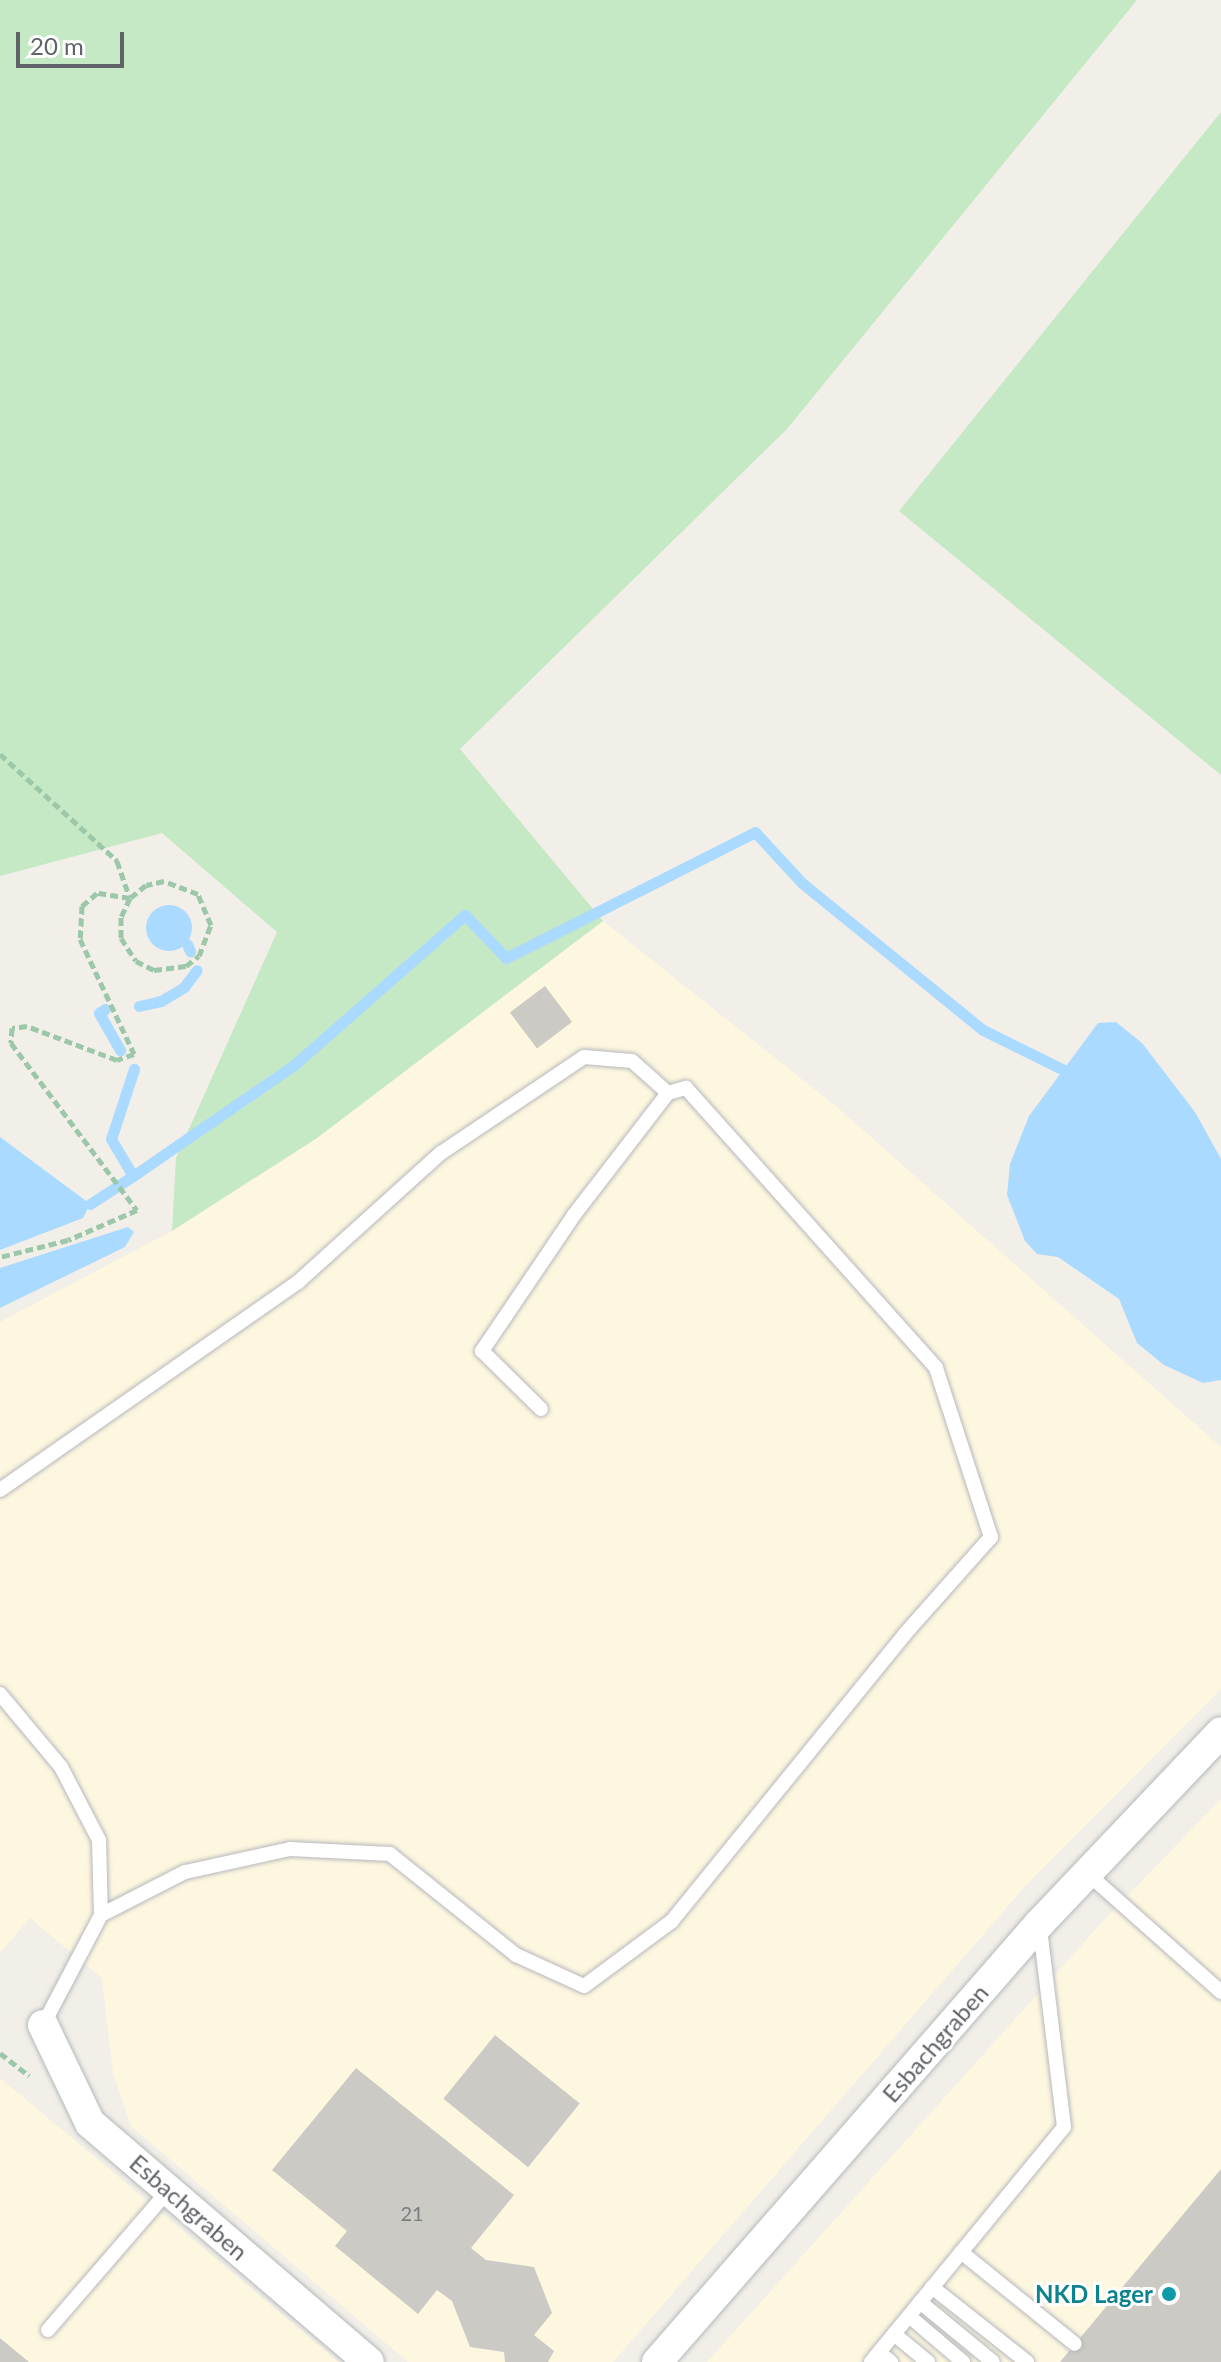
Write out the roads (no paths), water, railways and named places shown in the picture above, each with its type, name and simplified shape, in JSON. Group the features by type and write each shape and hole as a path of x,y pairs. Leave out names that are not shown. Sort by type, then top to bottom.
{"street":[{"name":"Esbachgraben","path":"657,2362 1040,1923 1217,1743"},
{"name":"Esbachgraben","path":"43,2025 90,2123 369,2362"}],"lane":[{"path":"0,1490 298,1282 441,1153 584,1057 632,1061 668,1093"},
{"path":"101,1915 185,1872 290,1849 390,1854 516,1955 584,1986 672,1921 905,1634 991,1537 936,1368 686,1088 668,1093 574,1215 482,1351 541,1409"},
{"path":"0,1694 61,1767 99,1840 101,1915 43,2025"},
{"path":"1088,1874 1221,1992"},
{"path":"891,2362 875,2357 1064,2127 1040,1923"},
{"path":"48,2330 169,2190"},
{"path":"961,2252 1075,2344"},
{"path":"932,2287 1027,2362"},
{"path":"920,2302 993,2362"},
{"path":"909,2316 963,2362"},
{"path":"894,2334 928,2362"}],"water":[{"path":"169,905 185,912 192,928 185,944 169,951 153,944 146,928 153,912"},
{"path":"1116,1022 1142,1043 1195,1112 1221,1159 1221,1380 1203,1383 1164,1365 1137,1343 1119,1299 1058,1257 1037,1254 1025,1241 1007,1195 1010,1164 1029,1116 1098,1023"},
{"path":"0,1137 90,1204 83,1218 0,1250"},
{"path":"128,1227 134,1232 125,1247 0,1308 0,1268"}],"waterway":[{"path":"133,1176 294,1065 465,915 506,958 755,832 802,883 983,1030 1070,1073"},
{"path":"187,944 190,951"},
{"path":"139,1006 161,1001 184,987 197,970"},
{"path":"105,1009 99,1013 120,1050"},
{"path":"90,1204 133,1176 111,1139 134,1069"}],"place":[{"name":"NKD Lager","path":"1169,2294"}]}
